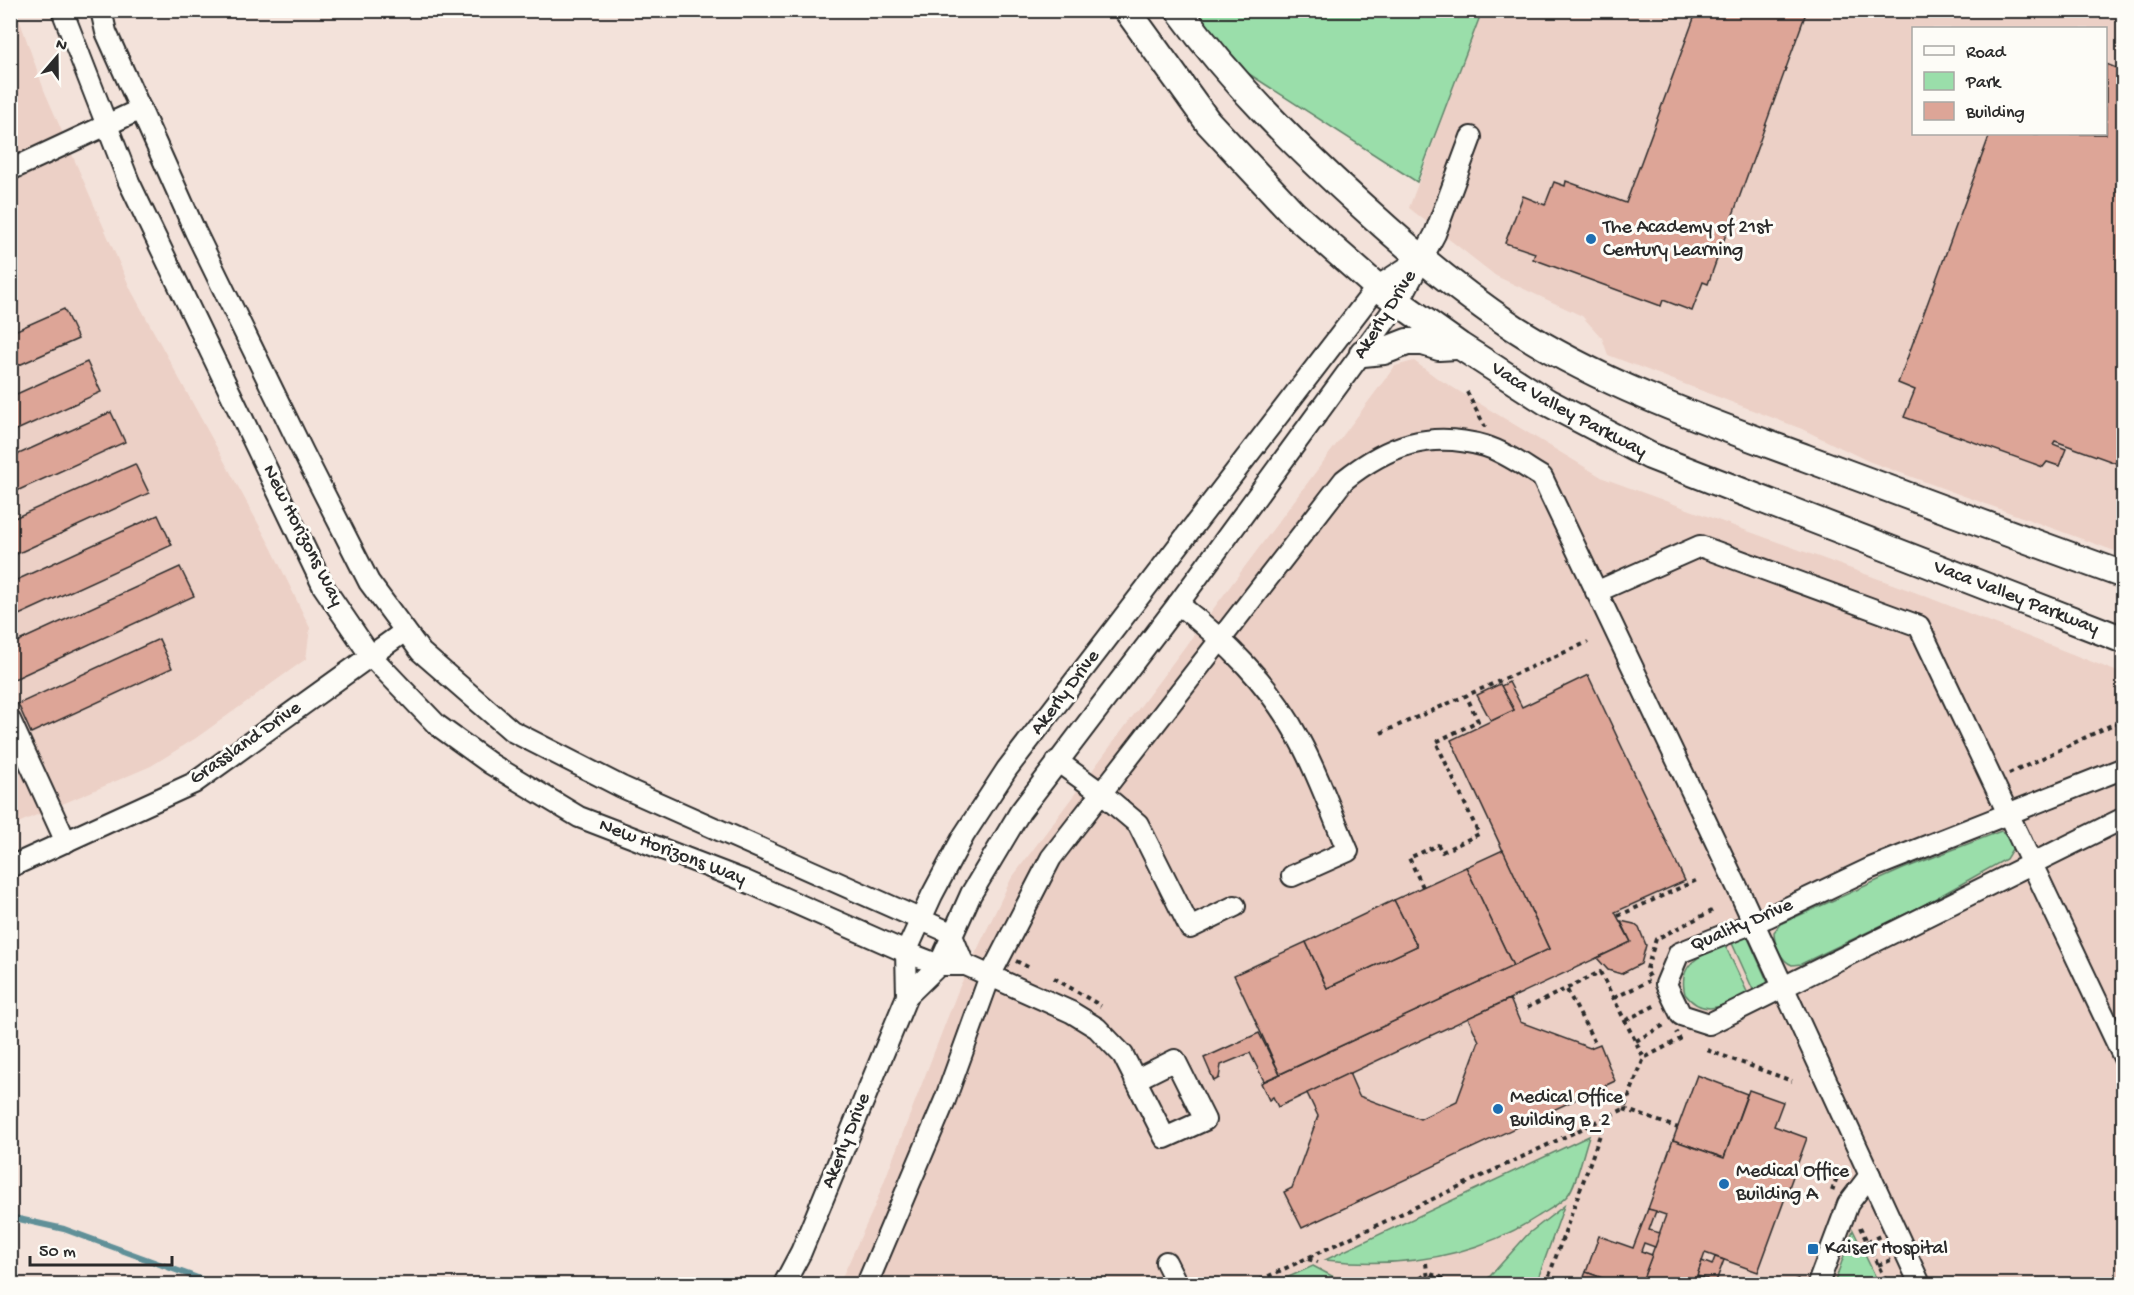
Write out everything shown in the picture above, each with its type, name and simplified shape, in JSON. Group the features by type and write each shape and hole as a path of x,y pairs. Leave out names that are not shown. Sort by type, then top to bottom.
{"main road":[{"name":"Vaca Valley Parkway","path":"1127,10 1182,87 1230,146 1294,214 1377,287 1460,346 1547,402 1650,456 2124,640"},
{"path":"1179,10 1204,45 1249,98 1328,177 1420,259 1514,328 1579,364 1680,411 2124,575"},
{"path":"1363,353 1384,351 1407,342 1423,342 1439,347 1460,346"}],"street":[{"name":"New Horizons Way","path":"62,10 129,182 323,586 370,655 437,725 490,764 579,817 743,880 939,965"},
{"name":"New Horizons Way","path":"101,10 106,32 195,231 303,452 369,582 421,652 512,731 622,787 951,933"},
{"path":"10,170 141,109"},
{"path":"1420,259 1435,234 1471,137"},
{"name":"Akerly Drive","path":"907,996 906,952 964,835 1007,769 1377,287 1420,259"},
{"name":"Akerly Drive","path":"784,1284 801,1252 907,996 939,965 951,933 998,848 1057,761 1178,604 1363,353 1399,302 1420,259"},
{"path":"867,1284 945,1100 990,976 1051,858 1220,637 1344,480 1370,459 1414,441 1446,438 1487,447 1542,477 1783,986 1920,1284"},
{"path":"1596,592 1700,546 1919,626 2124,1058"},
{"path":"1178,604 1220,637 1255,674 1301,741 1348,851 1292,876"},
{"name":"Grassland Drive","path":"10,867 194,783 405,631"},
{"path":"10,720 66,842"},
{"path":"1057,761 1100,792 1138,824 1190,928 1235,906"},
{"name":"Quality Drive","path":"2124,768 1871,868 1679,953 1666,984 1681,1015 1709,1024 2124,818"},
{"path":"951,933 964,965"},
{"path":"939,965 964,965 1071,1012 1097,1028 1123,1055 1135,1080"},
{"path":"1818,1284 1848,1204 1870,1175"},
{"path":"1166,1262 1177,1284"}],"path":[{"path":"1467,392 1490,435"},
{"path":"1381,733 1588,642"},
{"path":"1423,887 1409,858 1438,845 1442,852 1479,834 1436,742 1478,721 1466,695"},
{"path":"2006,776 2124,719"},
{"path":"1618,916 1697,880"},
{"path":"1010,958 1032,969"},
{"path":"1527,1008 1600,972 1644,1058"},
{"path":"1614,998 1650,980"},
{"path":"1567,990 1595,1043"},
{"path":"1626,1020 1662,1002"},
{"path":"1636,1041 1671,1022"},
{"path":"1252,1284 1605,1120 1624,1109 1644,1058 1680,1039"},
{"path":"1707,1050 1792,1081"},
{"path":"1624,1109 1678,1128"},
{"path":"1546,1284 1605,1120"},
{"path":"1858,1224 1887,1284"},
{"path":"1307,1259 1318,1262"},
{"path":"1426,1263 1430,1284"}],"shaded area":[{"path":"16,10 44,90 131,290 271,547 310,628 306,659 196,738 151,766 11,826 10,11"},
{"path":"1482,11 2123,11 2123,554 1868,461 1802,429 1608,355 1602,338 1582,316 1496,276 1409,208"},
{"path":"1414,361 1437,378 1603,478 1917,593 2123,674 2123,1284 839,1284 873,1210 959,988 1011,879 1395,366"}],"green space":[{"path":"1182,11 1482,11 1417,182 1204,45"},
{"path":"2001,831 2008,835 2014,846 2006,859 1922,906 1801,964 1788,963 1779,951 1774,932 1780,924 1903,869"},
{"path":"1747,936 1768,983 1754,992 1731,941"},
{"path":"1724,943 1748,994 1715,1008 1700,1006 1692,1002 1685,994 1684,975 1699,957"},
{"path":"1589,1136 1577,1177 1567,1196 1552,1208 1513,1231 1461,1251 1435,1257 1380,1262 1325,1260"},
{"path":"1564,1206 1536,1284 1483,1284 1528,1234"},
{"path":"1853,1230 1879,1284 1834,1284"},
{"path":"1313,1266 1347,1284 1273,1284"}],"building":[{"path":"1697,10 1807,10 1708,284 1703,282 1692,311 1663,300 1661,306 1533,259 1535,253 1505,243 1523,196 1545,205 1554,182 1565,186 1566,181 1626,203"},
{"path":"2107,64 2124,71 2124,466 2055,441 2053,444 2066,449 2059,466 2047,462 2043,467 1904,417 1915,390 1898,383 1990,135 2107,135"},
{"path":"64,309 78,339 10,369 10,333"},
{"path":"87,362 101,392 10,433 10,397"},
{"path":"111,412 125,442 10,494 10,458"},
{"path":"135,464 149,493 10,557 10,520"},
{"path":"158,515 172,545 10,619 10,583"},
{"path":"180,567 194,596 10,681 10,645"},
{"path":"159,639 172,668 31,733 18,704"},
{"path":"1588,675 1685,881 1615,912 1631,942 1278,1107 1273,1097 1269,1100 1261,1083 1549,949 1451,740 1514,710 1501,686 1509,682 1522,707"},
{"path":"1500,684 1514,710 1491,721 1477,695"},
{"path":"1503,850 1549,949 1513,966 1466,867"},
{"path":"1466,867 1513,966 1280,1074 1234,975 1306,942 1327,988 1417,946 1394,900"},
{"path":"1394,900 1417,946 1327,988 1306,942"},
{"path":"1621,921 1634,924 1639,928 1646,945 1641,964 1621,974 1608,970 1597,958 1631,942"},
{"name":"Medical Office Building B_2","path":"1510,999 1520,1022 1590,1048 1600,1044 1615,1081 1302,1228 1284,1192 1292,1188 1318,1116 1307,1093 1349,1073 1359,1096 1420,1119 1457,1101 1479,1041 1468,1018"},
{"path":"1259,1033 1280,1074 1264,1081 1250,1053 1221,1065 1219,1078 1214,1081 1204,1058"},
{"path":"1697,1075 1747,1094 1724,1158 1673,1140"},
{"name":"Medical Office Building A","path":"1749,1090 1783,1102 1774,1126 1807,1138 1758,1272 1705,1253 1694,1284 1641,1284 1666,1215 1648,1209 1673,1140 1724,1158"},
{"path":"1648,1209 1656,1211 1649,1230 1660,1233 1655,1247 1644,1243 1641,1251 1652,1255 1641,1284 1618,1284 1586,1272 1599,1236 1633,1248"},
{"path":"1715,1257 1724,1260 1715,1284 1705,1284 1707,1279 1697,1276 1702,1261 1712,1265"},
{"path":"1586,1272 1618,1284 1581,1284"}],"waterway":[{"path":"10,1217 64,1229 214,1284"}],"place":[{"name":"The Academy of 21st Century Learning","path":"1591,239"},
{"name":"Medical Office Building B_2","path":"1498,1109"},
{"name":"Medical Office Building A","path":"1724,1184"},
{"name":"Kaiser Hospital","path":"1813,1249"}]}
